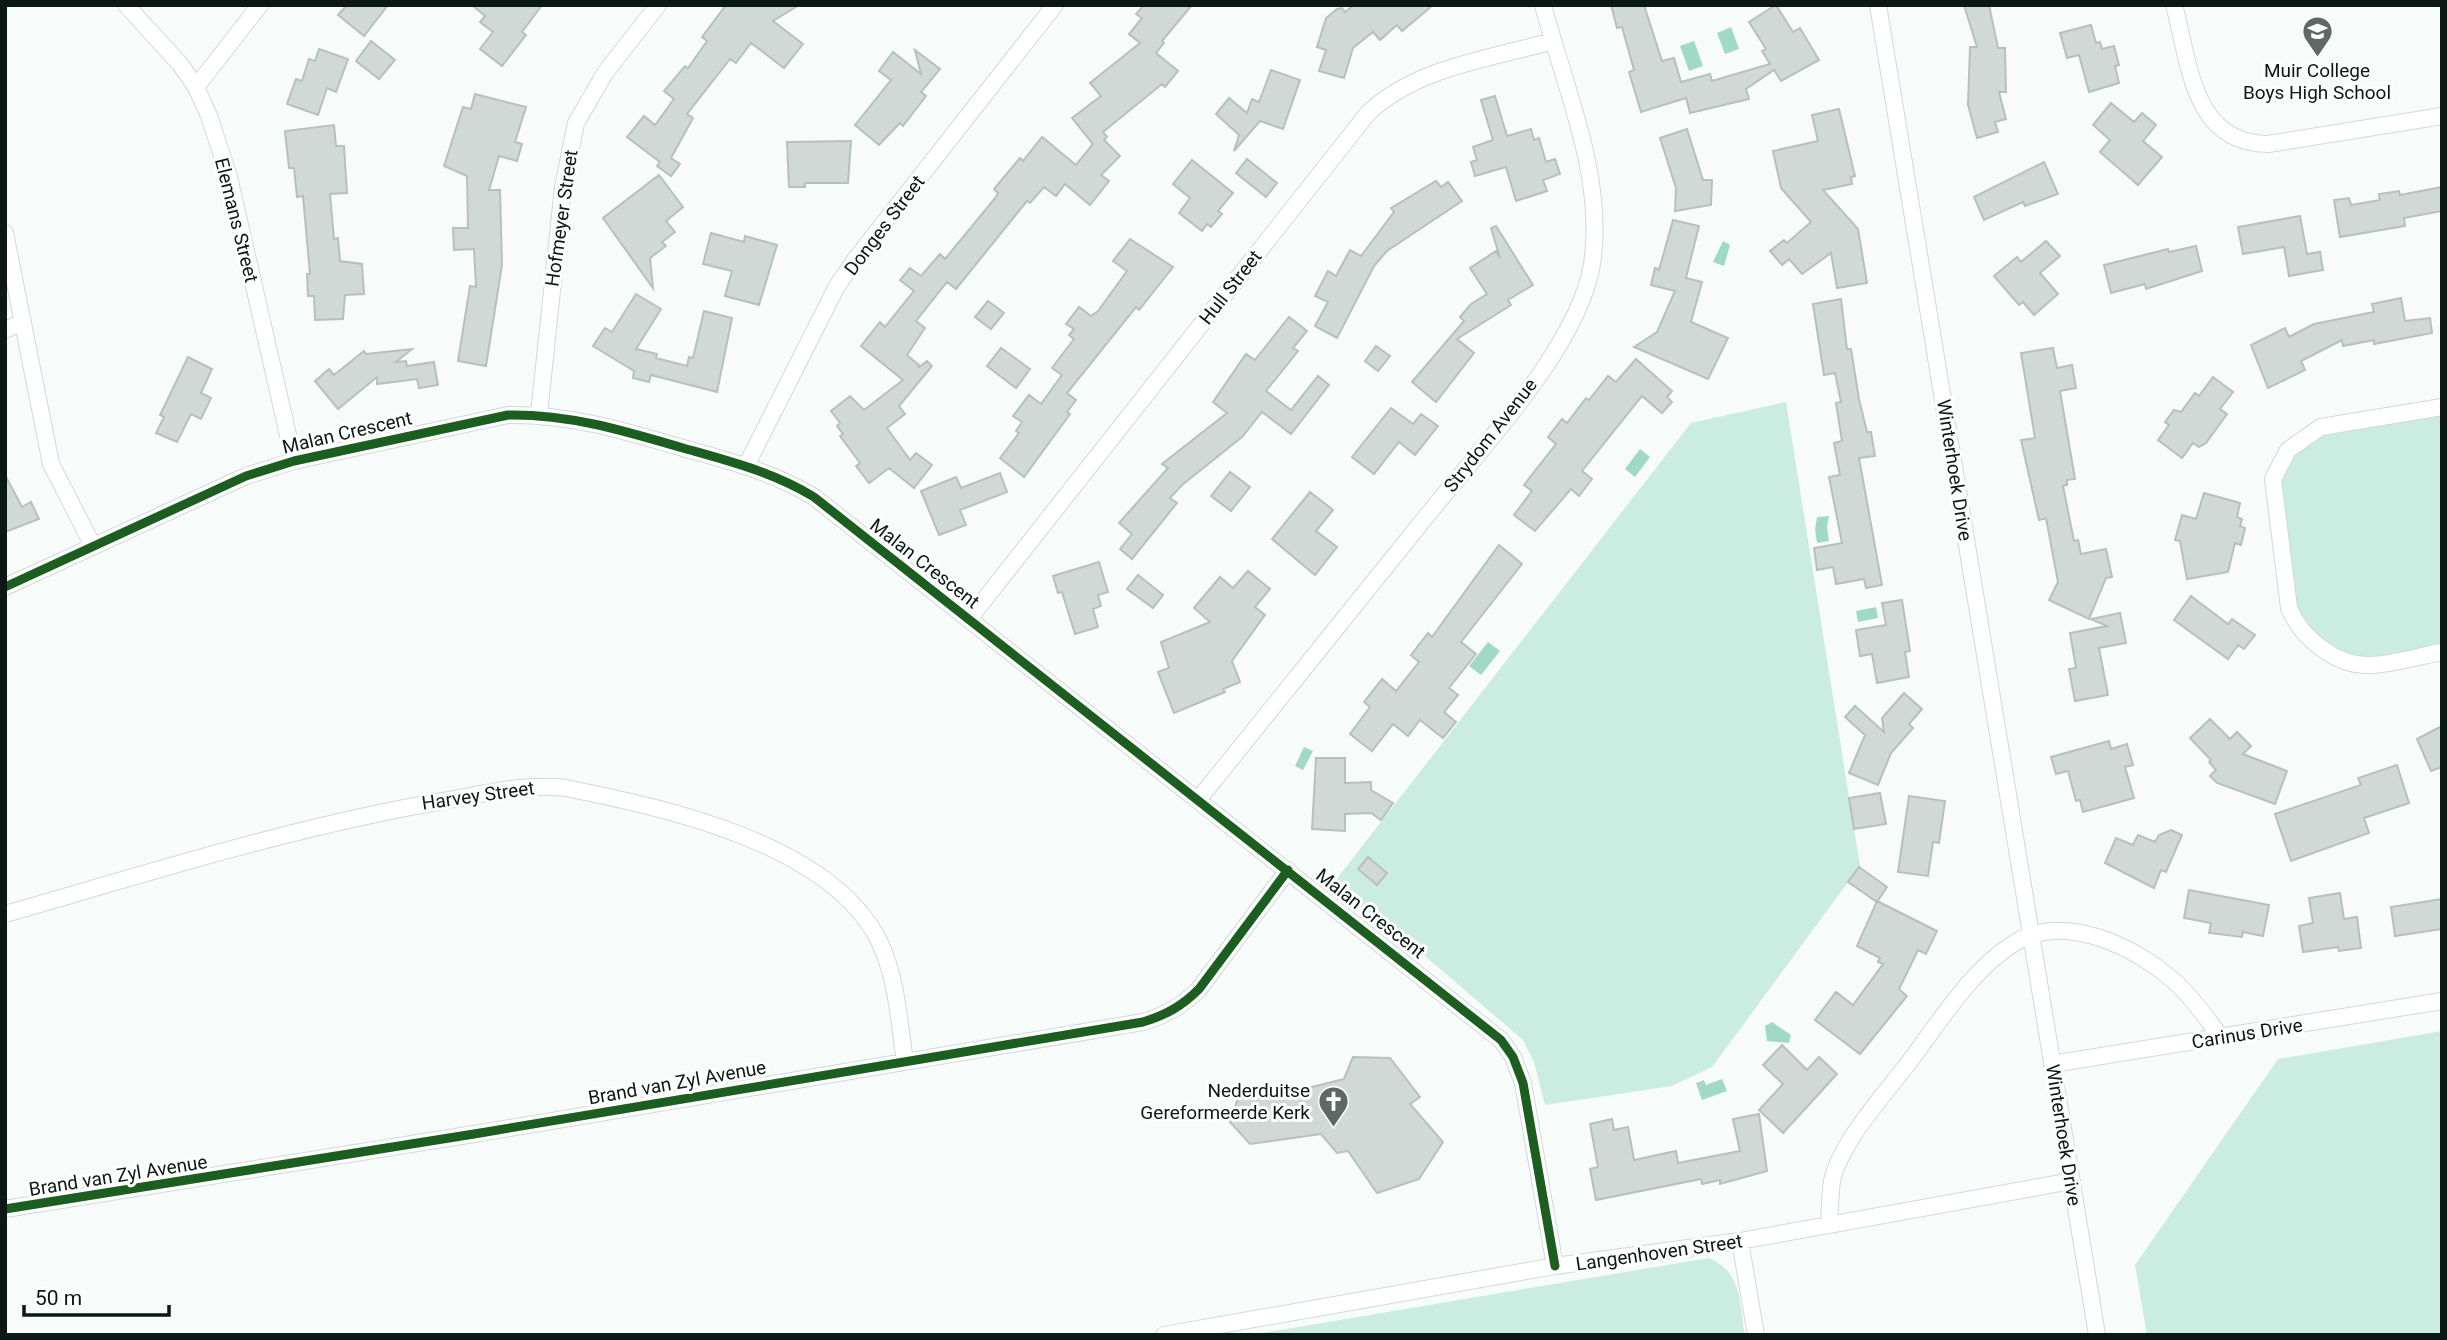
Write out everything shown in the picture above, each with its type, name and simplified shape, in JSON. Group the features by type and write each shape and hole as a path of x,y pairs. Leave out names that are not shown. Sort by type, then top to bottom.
{"street":[{"name":"Elemans Street","path":"126,5 165,46 196,87 229,177 294,461"},
{"path":"196,87 260,5"},
{"name":"Hofmeyer Street","path":"538,414 563,187 576,123 605,73 658,5"},
{"name":"Donges Street","path":"746,466 836,288 854,261 1055,5"},
{"name":"Strydom Avenue","path":"1198,800 1520,399 1572,322 1591,267 1596,215 1593,182 1543,5"},
{"name":"Winterhoek Drive","path":"1878,5 2097,1335"},
{"path":"2174,5 2203,109 2214,125 2242,142 2268,144 2442,116"},
{"name":"Hull Street","path":"969,619 1368,113 1385,97 1419,78 1553,41"},
{"path":"5,233 51,464 93,546"},
{"path":"5,330 23,322"},
{"path":"2442,407 2320,427 2288,450 2273,480 2289,608 2296,625 2330,654 2369,665 2442,652"},
{"name":"Malan Crescent","path":"5,587 217,487 294,461 508,415 538,414 603,424 772,473 814,497 1490,1030 1507,1047 1523,1083 1555,1266"},
{"name":"Harvey Street","path":"5,914 366,813 503,790 546,786 566,789 689,819 779,850 811,869 867,920 878,940 894,985 905,1062"},
{"name":"Brand van Zyl Avenue","path":"5,1209 1124,1026 1164,1016 1183,1005 1199,989 1287,870"},
{"path":"1829,1224 1832,1182 1838,1164 1858,1132 1956,1000 2008,947 2032,935 2068,932 2119,946 2177,984 2220,1037"},
{"name":"Carinus Drive","path":"2052,1064 2442,1001"},
{"name":"Langenhoven Street","path":"1164,1335 1555,1266 1740,1241 2072,1181"},
{"path":"1740,1241 1756,1335"}],"shaded area":[{"path":"1731,27 1739,49 1725,54 1717,33"},
{"path":"1694,41 1703,66 1689,71 1680,46"},
{"path":"1723,241 1730,245 1724,266 1713,262"},
{"path":"1786,402 1860,866 1712,1067 1672,1086 1545,1105 1534,1062 1523,1040 1418,950 1332,885 1691,423"},
{"path":"2442,406 2442,649 2345,663 2296,625 2273,479 2321,427"},
{"path":"1640,449 1650,457 1635,477 1625,469"},
{"path":"1829,516 1829,541 1817,543 1817,517"},
{"path":"1876,607 1878,618 1858,622 1856,611"},
{"path":"1488,642 1500,651 1481,675 1469,666"},
{"path":"1304,747 1313,751 1303,770 1295,766"},
{"path":"1772,1022 1791,1035 1789,1043 1767,1041 1765,1026"},
{"path":"2442,1031 2442,1335 2147,1335 2135,1265 2278,1059"},
{"path":"1722,1079 1727,1091 1702,1100 1696,1083 1704,1080 1706,1085"},
{"path":"1709,1258 1720,1264 1734,1280 1745,1335 1250,1335"}],"building":[{"path":"347,5 388,5 364,36 338,15"},
{"path":"472,5 542,5 522,32 526,35 502,66 480,49 493,32 480,22 485,16"},
{"path":"726,5 799,5 773,21 803,44 784,68 751,43 736,63 730,59 687,114 693,118 671,158 680,164 671,176 657,166 660,162 627,137 644,116 655,125 674,99 664,91 685,66 688,68 707,41 702,37"},
{"path":"1144,5 1192,5 1162,41 1164,43 1156,53 1178,71 1165,87 1162,84 1103,132 1107,137 1104,140 1120,156 1101,175 1109,181 1090,205 1065,184 1056,196 1044,187 1030,203 1027,201 956,289 947,282 916,321 925,328 907,355 920,366 918,368 927,361 932,366 899,406 905,414 887,428 910,460 916,453 932,465 914,488 889,468 869,483 856,466 860,463 840,436 843,434 837,426 840,423 831,411 850,396 864,410 903,380 861,346 880,322 885,327 914,291 900,280 910,268 921,276 940,254 945,259 996,197 998,193 994,189 1020,158 1023,161 1042,137 1076,165 1093,144 1072,118 1101,96 1090,83 1140,43 1129,34 1142,18 1136,14"},
{"path":"1354,5 1433,5 1402,31 1397,25 1380,40 1373,32 1353,48 1344,78 1319,71 1326,50 1317,47 1326,18 1337,9 1342,8 1345,12"},
{"path":"1611,5 1644,5 1662,61 1674,58 1681,82 1710,74 1712,81 1770,64 1762,51 1766,49 1749,22 1776,5 1793,32 1800,28 1819,60 1781,81 1774,70 1746,89 1749,99 1690,113 1686,98 1641,112 1629,72 1634,70 1622,27 1617,28"},
{"path":"1964,5 1989,5 1998,48 2005,48 2006,92 1999,92 2006,119 1995,122 1998,132 1977,138 1968,105 1970,47 1977,47"},
{"path":"2091,25 2096,43 2100,42 2102,49 2114,46 2119,65 2115,66 2119,83 2089,92 2079,55 2067,58 2060,33"},
{"path":"371,41 395,60 379,79 356,61"},
{"path":"319,49 348,59 336,92 327,88 318,115 287,104 296,79 302,81 309,59 315,61"},
{"path":"915,50 940,69 921,92 926,96 903,126 900,123 879,145 855,125 891,80 879,71 893,52 921,74"},
{"path":"1271,70 1300,80 1283,129 1260,121 1234,151 1239,135 1216,114 1229,98 1247,113 1252,99 1259,102"},
{"path":"475,94 526,107 515,142 522,144 517,161 499,156 489,190 500,190 502,265 486,366 458,361 470,286 476,287 474,249 454,250 453,228 468,228 467,176 444,166 463,107 471,109"},
{"path":"1495,96 1507,136 1531,129 1534,140 1539,138 1546,162 1555,159 1560,174 1543,180 1547,191 1516,201 1506,167 1475,176 1471,162 1477,160 1473,147 1493,140 1481,100"},
{"path":"2111,103 2134,122 2142,113 2156,125 2143,141 2162,157 2138,185 2100,152 2110,140 2093,125"},
{"path":"1839,109 1855,176 1851,177 1852,184 1823,190 1858,229 1867,283 1837,288 1831,253 1802,274 1789,259 1782,265 1770,251 1784,240 1787,243 1811,222 1781,188 1773,151 1818,141 1812,115"},
{"path":"334,125 336,146 344,146 347,193 330,194 334,239 338,238 340,261 362,264 364,294 345,295 343,319 315,320 314,296 308,296 307,274 310,274 303,196 297,197 294,168 289,168 285,131"},
{"path":"1687,129 1703,180 1712,180 1711,205 1675,211 1676,188 1660,138"},
{"path":"851,141 848,183 805,183 805,187 789,187 787,142"},
{"path":"1247,159 1277,183 1266,197 1236,173"},
{"path":"1192,160 1233,193 1218,211 1222,214 1211,227 1207,224 1202,231 1179,213 1190,198 1173,184"},
{"path":"2044,162 2058,194 2025,206 2023,202 1984,220 1974,197"},
{"path":"659,175 683,207 666,221 675,232 662,242 666,246 650,258 653,288 603,218"},
{"path":"1436,181 1441,187 1448,182 1462,201 1387,251 1374,266 1337,338 1315,326 1328,302 1315,296 1328,271 1336,276 1350,250 1361,256 1394,212 1391,208"},
{"path":"2442,187 2442,211 2404,218 2405,226 2340,237 2334,200 2349,198 2351,205 2380,200 2379,194 2399,191 2400,195"},
{"path":"2300,216 2307,254 2320,252 2323,270 2289,276 2284,247 2243,254 2238,227"},
{"path":"1673,220 1699,226 1686,278 1702,282 1691,322 1728,338 1708,379 1634,347 1657,332 1675,291 1651,285 1655,268 1659,270"},
{"path":"1496,226 1533,285 1508,300 1511,305 1457,339 1474,353 1436,402 1412,382 1464,321 1460,317 1471,304 1487,294 1470,268 1496,251 1500,258 1491,228"},
{"path":"711,233 744,242 745,236 777,245 759,305 725,296 732,271 703,264"},
{"path":"1130,239 1173,267 1139,310 1136,307 1067,393 1076,400 1067,412 1070,414 1024,477 1000,458 1019,433 1016,431 1022,422 1013,416 1029,395 1041,404 1062,375 1052,368 1074,339 1069,335 1074,329 1066,324 1079,307 1091,316 1098,311 1127,271 1113,261"},
{"path":"2046,241 2060,256 2040,273 2058,294 2034,315 2023,302 2019,305 1994,276 2017,257 2021,262"},
{"path":"2196,246 2202,271 2146,289 2145,284 2111,293 2104,265 2168,249 2169,252"},
{"path":"636,294 661,309 636,349 657,354 656,358 687,366 689,357 693,358 704,311 732,318 717,392 651,375 649,382 633,378 634,371 593,346 605,328 612,332"},
{"path":"2401,298 2405,321 2430,318 2432,333 2374,344 2374,340 2343,346 2342,340 2301,361 2305,370 2268,388 2251,345 2285,328 2289,337 2314,324 2374,312 2372,304"},
{"path":"1841,299 1847,349 1851,349 1859,399 1867,432 1871,432 1875,456 1859,458 1882,585 1866,588 1864,579 1836,584 1833,567 1817,570 1814,548 1842,543 1829,477 1840,475 1834,443 1842,441 1836,403 1841,402 1835,373 1824,375 1813,304"},
{"path":"988,301 1004,313 991,329 975,317"},
{"path":"1289,317 1307,331 1293,348 1298,351 1266,391 1291,410 1318,376 1329,385 1291,434 1262,412 1242,437 1182,485 1170,498 1177,503 1132,559 1120,549 1132,534 1119,523 1168,468 1162,464 1227,413 1213,402 1246,354 1255,360"},
{"path":"1376,346 1390,356 1378,371 1365,361"},
{"path":"1001,348 1030,369 1016,388 987,366"},
{"path":"2053,348 2057,368 2072,365 2076,388 2060,391 2075,479 2067,480 2067,485 2063,486 2074,541 2078,540 2081,554 2106,549 2112,577 2106,578 2089,619 2049,600 2058,582 2046,518 2039,520 2021,440 2035,438 2021,353"},
{"path":"412,349 396,362 406,361 407,366 434,362 438,385 419,388 417,379 377,384 377,377 338,409 315,381 329,369 334,375 364,351 366,354"},
{"path":"188,357 212,369 201,393 211,398 201,419 191,414 177,442 156,433 164,417 160,415"},
{"path":"1636,359 1672,391 1667,397 1672,402 1662,413 1642,396 1582,471 1592,479 1579,496 1571,489 1535,531 1514,515 1532,491 1524,485 1556,444 1548,437 1562,419 1567,423 1586,398 1589,400 1608,376 1616,382"},
{"path":"2213,377 2233,392 2220,409 2227,414 2206,443 2199,447 2193,443 2182,458 2158,440 2169,425 2165,422 2174,410 2181,412 2195,393 2199,396"},
{"path":"1391,408 1413,424 1421,414 1438,426 1415,455 1399,442 1374,474 1352,457"},
{"path":"1230,472 1250,487 1231,511 1211,496"},
{"path":"1000,473 1007,492 960,510 966,525 939,535 921,491 956,477 961,488"},
{"path":"5,475 22,507 31,502 39,519 5,532"},
{"path":"1310,492 1333,510 1316,531 1337,547 1315,575 1272,539"},
{"path":"2204,493 2240,503 2237,517 2242,519 2240,526 2245,528 2241,545 2235,543 2228,572 2187,579 2180,541 2175,540 2182,515 2196,519"},
{"path":"1499,545 1522,564 1461,642 1476,654 1449,688 1458,695 1444,712 1456,722 1443,738 1420,720 1408,736 1393,724 1372,751 1350,734 1370,707 1364,702 1382,679 1396,691 1419,662 1411,655 1428,633 1432,637"},
{"path":"1099,562 1108,592 1098,595 1101,606 1093,609 1098,627 1075,634 1062,592 1058,593 1053,576"},
{"path":"1248,571 1270,589 1255,607 1265,615 1232,661 1240,682 1223,689 1225,692 1174,713 1158,672 1169,668 1161,642 1210,622 1194,608 1220,577 1233,588"},
{"path":"1138,575 1163,595 1153,608 1127,589"},
{"path":"2191,596 2228,624 2232,619 2255,635 2244,649 2238,645 2228,659 2174,620"},
{"path":"1902,600 1910,651 1905,652 1909,677 1877,683 1872,654 1860,656 1856,630 1886,625 1882,603"},
{"path":"2120,613 2126,643 2099,648 2108,695 2075,701 2069,669 2076,668 2070,633 2107,626 2091,619"},
{"path":"1904,693 1922,709 1909,724 1913,728 1891,753 1878,785 1849,773 1865,735 1845,717 1855,706 1884,732 1882,718"},
{"path":"2210,719 2230,739 2237,732 2251,746 2243,754 2287,771 2275,804 2217,783 2210,776 2216,770 2209,762 2211,760 2190,738"},
{"path":"2442,726 2442,767 2431,771 2417,739"},
{"path":"2109,741 2111,749 2127,744 2133,765 2125,767 2134,798 2083,812 2080,800 2076,801 2068,771 2056,774 2051,757"},
{"path":"1316,758 1345,758 1345,783 1371,782 1371,790 1393,803 1381,820 1371,813 1345,814 1345,831 1312,829"},
{"path":"2397,765 2409,803 2364,818 2369,833 2291,861 2275,814 2361,785 2358,778"},
{"path":"1880,793 1886,824 1854,829 1849,798"},
{"path":"1909,796 1945,801 1939,843 1933,842 1928,876 1898,872"},
{"path":"2171,830 2182,835 2166,872 2161,870 2154,888 2105,863 2116,838 2133,845 2138,835 2155,842 2159,835"},
{"path":"1368,857 1387,873 1377,885 1358,869"},
{"path":"1859,867 1887,887 1877,902 1848,882"},
{"path":"2189,890 2269,905 2263,936 2243,932 2242,937 2209,933 2211,923 2184,918"},
{"path":"2340,893 2344,919 2357,917 2361,948 2339,951 2338,947 2303,952 2299,926 2313,923 2309,898"},
{"path":"2442,899 2442,929 2395,936 2391,907"},
{"path":"1877,901 1937,931 1926,954 1918,950 1899,989 1907,996 1860,1054 1815,1020 1836,992 1853,1005 1883,964 1878,962 1880,958 1857,946"},
{"path":"1782,1045 1807,1070 1819,1057 1837,1074 1783,1133 1759,1110 1783,1084 1763,1065"},
{"name":"Nederduitse Gereformeerde Kerk","path":"1353,1057 1390,1058 1420,1097 1410,1104 1443,1142 1419,1179 1377,1193 1348,1151 1337,1153 1321,1134 1250,1144 1230,1122 1239,1095 1312,1087 1344,1079"},
{"path":"1759,1114 1767,1171 1720,1184 1720,1180 1702,1184 1701,1179 1596,1200 1590,1169 1598,1167 1590,1124 1612,1119 1614,1130 1628,1127 1634,1160 1676,1151 1678,1163 1740,1151 1733,1119"}],"cycle path":[{"path":"5,587 246,476 294,461 508,415 553,417 618,430 734,463 783,481 814,497 1501,1040 1513,1057 1523,1083 1555,1266"},
{"path":"5,1209 1143,1022 1173,1009 1199,989 1288,870"}],"place":[{"name":"Muir College Boys High School","path":"2317,58"},
{"name":"Nederduitse Gereformeerde Kerk","path":"1333,1128"}]}
